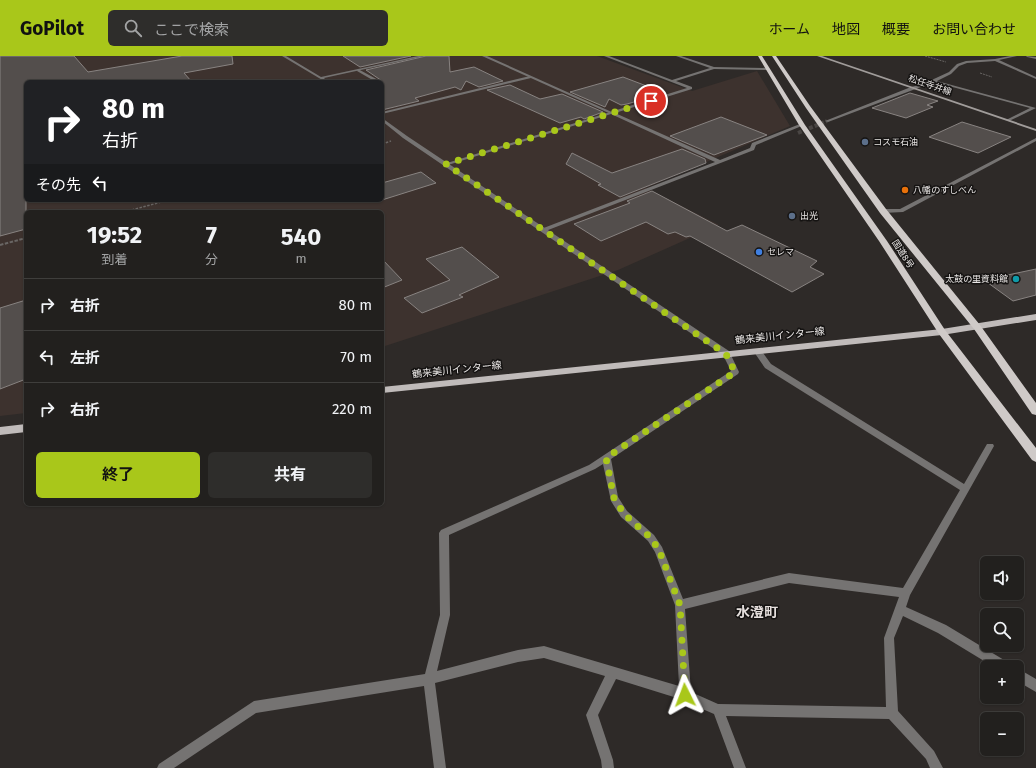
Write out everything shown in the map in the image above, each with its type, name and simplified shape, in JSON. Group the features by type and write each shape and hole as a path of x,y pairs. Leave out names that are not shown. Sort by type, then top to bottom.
{"highway":[{"name":"国道8号","path":"760,56 800,129 883,241 942,332 1036,457"},
{"name":"国道8号","path":"774,56 808,107 883,211 977,327 1036,411"}],"main road":[{"name":"松任寺井線","path":"819,56 1036,130"},
{"name":"鶴来美川インター線","path":"384,390 942,332 1036,316"},
{"path":"0,431 24,428"}],"street":[{"path":"284,56 323,80"},
{"path":"320,78 423,56"},
{"path":"484,56 718,161"},
{"path":"446,164 691,88 608,56"},
{"path":"678,56 714,68 768,69"},
{"path":"983,56 1036,78"},
{"path":"827,121 934,81 950,73 958,65 967,62 995,60 1015,56"},
{"path":"1028,56 1036,58"},
{"path":"672,81 714,68"},
{"path":"358,70 376,80"},
{"path":"384,113 530,77"},
{"path":"934,81 1034,108 1008,120"},
{"path":"384,121 405,138 446,164 726,354 735,372 592,467 444,533 445,614 429,679 440,768"},
{"path":"752,149 754,144 800,129"},
{"path":"543,230 718,161 767,145 800,129"},
{"path":"883,211 901,211 1036,139"},
{"path":"758,352 768,366 965,489"},
{"path":"937,768 930,755 892,713 889,638 906,593 990,446"},
{"path":"606,458 614,498 624,514 651,538 659,550 680,605 685,695"},
{"path":"680,605 789,578 906,593"},
{"path":"900,609 942,629 993,660"},
{"path":"163,768 254,707 429,679 518,656 544,652 685,695 718,710 892,713"},
{"path":"608,768 607,760 592,715 613,673"},
{"path":"1024,678 1036,686"},
{"path":"718,710 740,768"}],"path":[{"path":"132,210 162,202"},
{"path":"0,245 24,239"}],"shaded area":[{"path":"0,56 597,56 692,91 757,71 790,126 646,188 719,225 618,270 384,346 384,210 24,210 24,413 0,416"}],"building":[{"path":"0,56 74,56 88,72 182,56 232,56 233,64 184,73 190,80 24,80 24,202 26,202 26,210 24,210 24,230 0,236"},
{"path":"343,56 411,56 360,67"},
{"path":"426,56 449,56 450,72 474,67 503,81 479,87 466,81 461,90 455,87 415,98 419,101 384,110 384,80 381,80 366,70"},
{"path":"623,77 665,93 621,105 609,99 605,107 570,92"},
{"path":"510,85 540,99 562,94 603,112 584,119 581,117 560,123 487,90"},
{"path":"910,93 938,101 927,105 933,107 906,118 872,108"},
{"path":"721,117 767,135 714,155 670,136"},
{"path":"962,122 1011,137 978,153 929,137"},
{"path":"682,149 705,159 706,163 620,197 598,185 601,184 566,164 572,153 612,173"},
{"path":"421,172 436,183 384,199 384,182"},
{"path":"652,191 727,231 742,225 817,261 810,267 824,274 792,292 690,236 686,237 675,232 668,234 646,222 601,241 574,224 630,203 627,201"},
{"path":"462,247 499,277 459,295 463,297 422,313 404,298 450,280 426,259"},
{"path":"384,261 402,280 384,287"},
{"path":"1036,269 1036,295 1013,301 984,280"},
{"path":"24,301 24,380 0,389 0,308"}],"tunnel":[{"path":"798,133 827,121"}],"place":[{"name":"コスモ石油","path":"865,142"},
{"name":"八幡のすしべん","path":"905,190"},
{"name":"出光","path":"792,216"},
{"name":"セレマ","path":"759,252"},
{"name":"太鼓の里資料館","path":"1016,279"}],"district":[{"name":"水澄町","path":"757,612"}],"route":[{"path":"651,101 446,164 726,354 735,372 606,458 614,498 624,514 651,538 659,550 680,605 685,695"}]}
